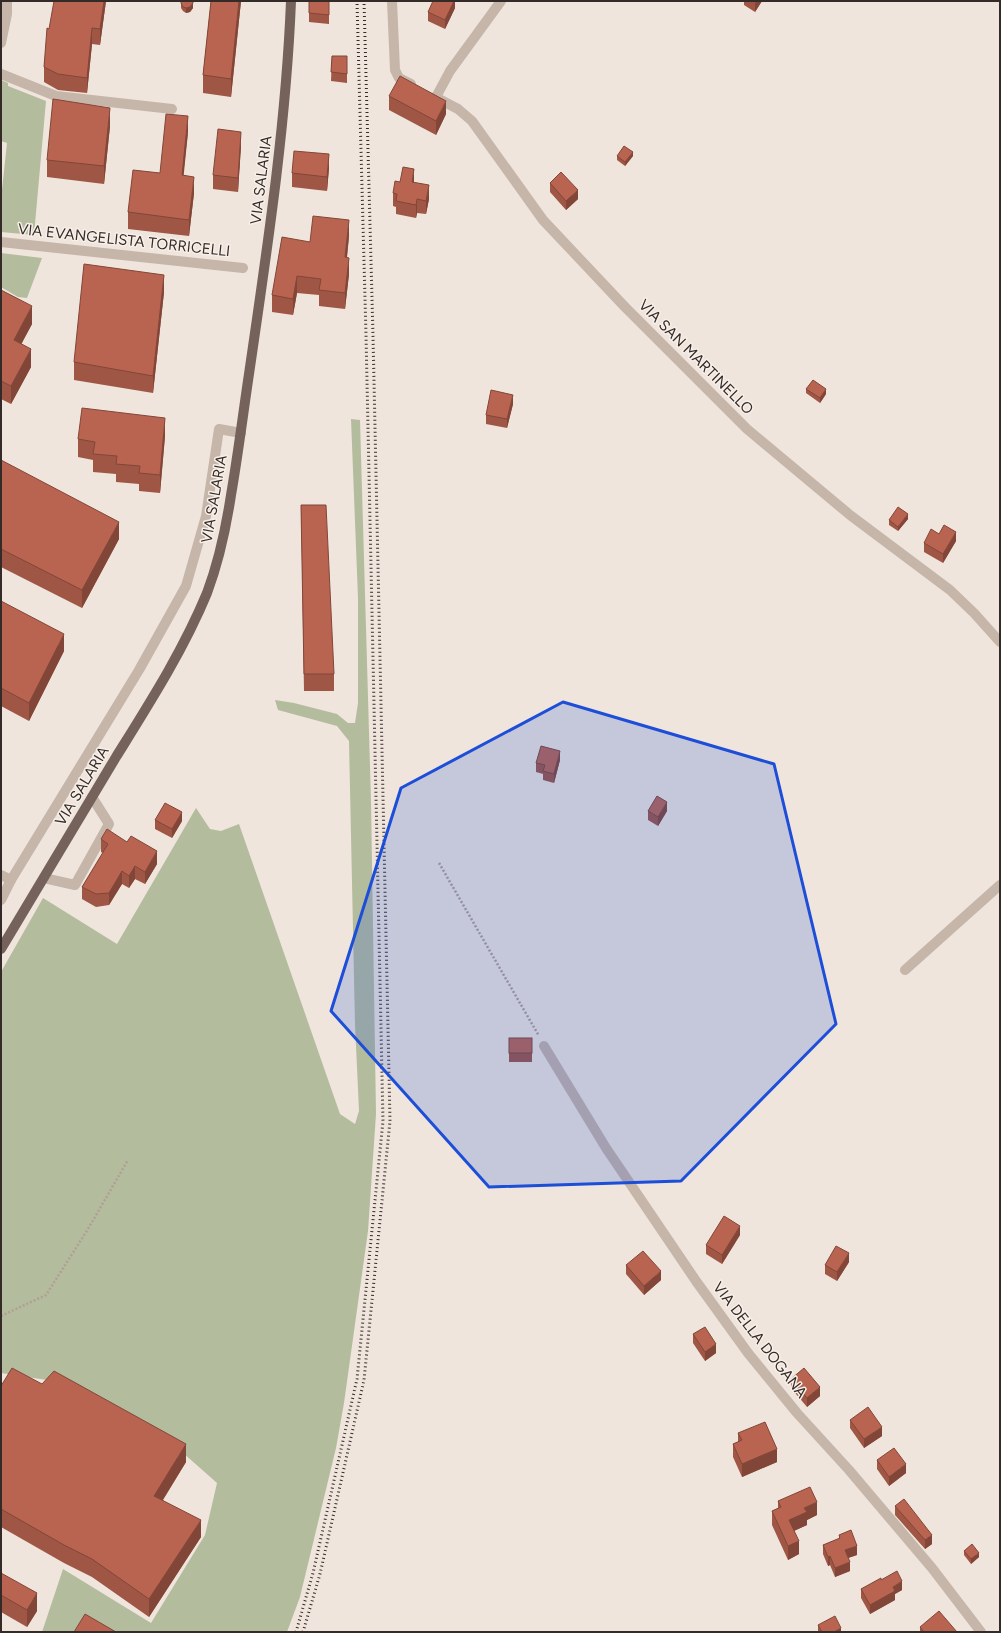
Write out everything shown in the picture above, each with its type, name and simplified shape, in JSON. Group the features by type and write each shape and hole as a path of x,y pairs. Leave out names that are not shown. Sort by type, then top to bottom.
{"main road":[{"name":"VIA SALARIA","path":"1,949 153,698 186,638 208,591 224,535 241,433 278,169 290,46 291,1"}],"street":[{"path":"1,43 7,14 7,1"},
{"name":"VIA SAN MARTINELLO","path":"392,1 396,73 399,78 458,108 472,121 544,220 625,307 747,429 850,515 950,590 974,613 1000,642"},
{"path":"436,97 450,71 501,1"},
{"path":"1,74 56,96 172,109"},
{"name":"VIA EVANGELISTA TORRICELLI","path":"1,242 243,268"},
{"path":"1,900 11,880 139,670 186,586 206,516 219,429 241,433"},
{"path":"44,878 75,885 109,824 92,797"},
{"path":"1,875 11,880"},
{"path":"905,970 1000,885"},
{"name":"VIA DELLA DOGANA","path":"544,1046 606,1148 722,1318 783,1396 878,1504 951,1592 981,1632"}],"path":[{"path":"439,863 544,1046"},
{"path":"1,1316 46,1295 88,1229 128,1160"}],"highlighted area":[{"path":"563,702 774,764 836,1024 681,1181 489,1187 331,1011 401,788"}],"green space":[{"path":"1,80 8,83 8,86 46,101 34,235 1,232 1,199 7,143 1,141"},
{"path":"1,253 42,258 27,298 18,297 1,287"},
{"path":"351,419 360,420 371,801 376,1114 368,1231 344,1403 336,1448 300,1597 287,1632 42,1632 63,1569 151,1623 205,1535 217,1483 156,1429 60,1382 1,1373 1,972 43,898 117,944 196,808 210,829 221,831 239,824 340,1114 355,1124 359,1111 355,1024 349,741 337,726 278,710 275,700 294,703 337,714 348,723 355,723 358,703 358,598"}],"building":[{"path":"54,1 104,1 100,29 92,28 87,78 58,74 44,67 47,28 49,29"},
{"path":"181,1 193,1 193,3 190,7 186,8 183,7"},
{"path":"211,1 239,1 231,79 203,75"},
{"path":"309,1 329,1 329,15 309,13"},
{"path":"433,1 454,1 445,20 428,12"},
{"path":"332,56 347,56 347,74 331,72"},
{"path":"400,76 446,101 436,121 389,96"},
{"path":"53,99 110,108 104,166 47,160"},
{"path":"166,114 188,116 182,175 194,177 189,220 128,212 133,170 160,173"},
{"path":"218,129 241,132 238,178 213,175"},
{"path":"624,146 633,152 625,162 617,156"},
{"path":"294,151 329,154 327,177 292,173"},
{"path":"403,167 414,169 412,182 429,185 426,201 417,199 416,205 396,201 397,194 393,193 395,181 400,182"},
{"path":"561,172 578,190 566,201 550,183"},
{"path":"313,216 349,220 345,257 349,258 345,293 319,290 321,279 297,276 293,299 272,295 282,237 310,242"},
{"path":"84,264 164,275 153,376 74,362"},
{"path":"1,290 32,306 14,340 31,349 11,386 1,381"},
{"path":"813,380 826,389 820,398 806,389"},
{"path":"491,390 513,395 507,419 486,415"},
{"path":"82,408 165,418 160,475 139,473 140,466 116,464 117,456 93,454 95,442 78,439"},
{"path":"1,460 119,522 82,590 1,549"},
{"path":"301,505 326,505 334,674 304,674"},
{"path":"898,507 908,514 898,527 889,520"},
{"path":"944,525 956,532 943,554 924,543 931,529 939,534"},
{"path":"1,601 64,634 29,703 1,688"},
{"path":"541,746 560,751 554,774 543,771 545,765 536,763"},
{"path":"657,796 667,802 658,817 648,811"},
{"path":"165,803 182,812 172,829 155,820"},
{"path":"107,829 127,842 131,836 157,851 145,872 135,866 129,876 122,871 109,893 96,894 82,887 108,844 101,839"},
{"path":"509,1038 532,1038 532,1053 509,1053"},
{"path":"724,1216 740,1226 722,1255 706,1245"},
{"path":"836,1246 849,1253 837,1272 825,1265"},
{"path":"643,1251 661,1271 644,1286 626,1265"},
{"path":"705,1327 716,1344 705,1352 693,1334"},
{"path":"12,1368 42,1384 54,1371 186,1444 154,1496 201,1520 149,1599 92,1559 64,1545 1,1509 1,1386"},
{"path":"804,1368 820,1387 807,1398 791,1379"},
{"path":"868,1407 882,1427 864,1439 850,1420"},
{"path":"765,1422 777,1449 742,1464 733,1444 742,1440 738,1433"},
{"path":"894,1448 906,1464 889,1477 877,1460"},
{"path":"810,1487 817,1502 804,1508 807,1512 789,1520 799,1541 788,1546 772,1511 781,1507 778,1501"},
{"path":"904,1499 932,1535 925,1540 895,1506"},
{"path":"851,1530 857,1546 845,1550 850,1562 835,1568 823,1545 840,1538 839,1535"},
{"path":"972,1544 979,1553 971,1559 964,1551"},
{"path":"897,1571 902,1581 893,1587 895,1591 870,1605 861,1589"},
{"path":"1,1573 37,1593 27,1610 1,1595"},
{"path":"939,1611 957,1632 924,1632 920,1627"},
{"path":"85,1614 116,1632 74,1632"},
{"path":"835,1616 841,1628 834,1632 822,1632 818,1625"}],"railway":[{"path":"296,1632 313,1573 357,1379 383,1121 366,335 357,1"},
{"path":"303,1632 320,1574 364,1380 390,1121 373,335 364,1"}]}
